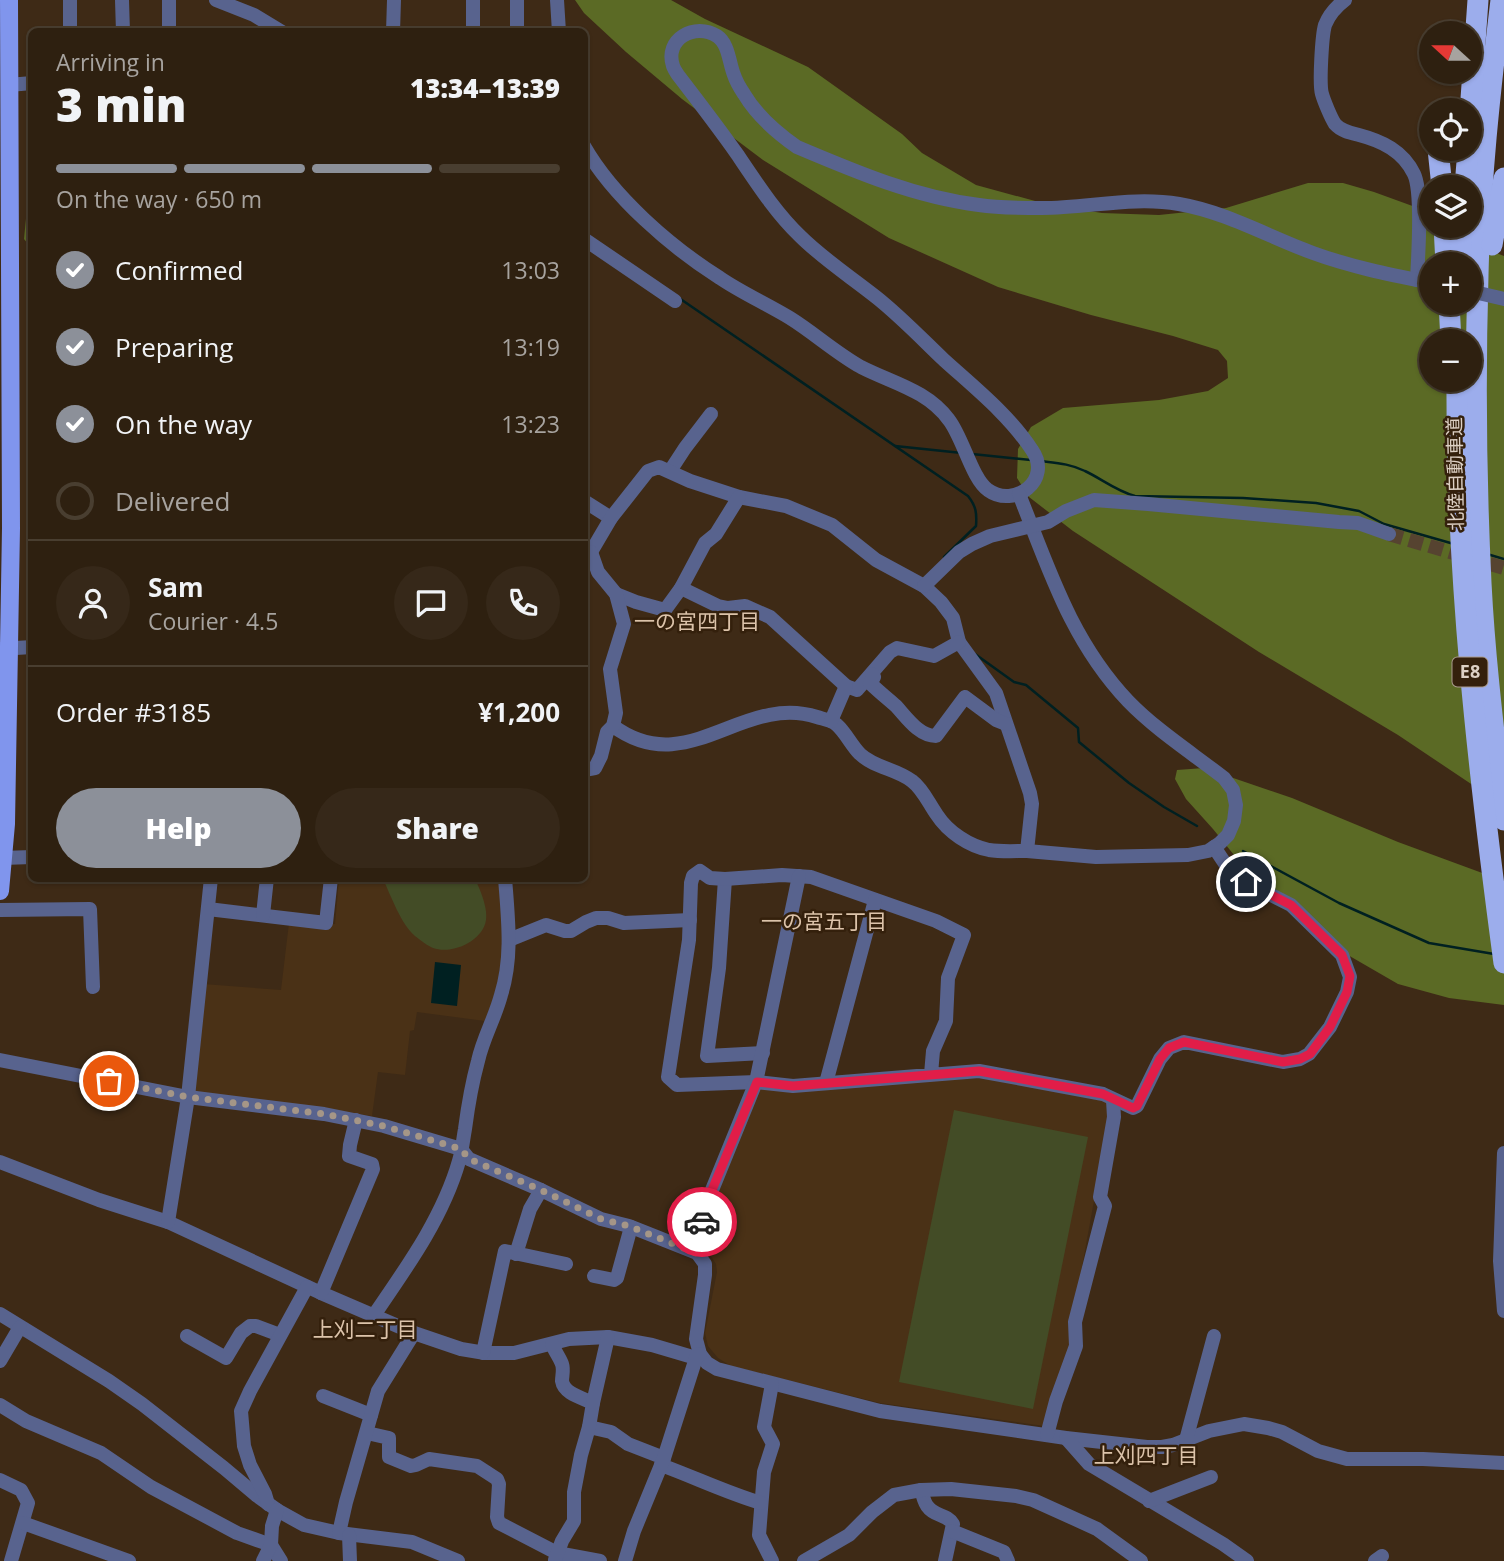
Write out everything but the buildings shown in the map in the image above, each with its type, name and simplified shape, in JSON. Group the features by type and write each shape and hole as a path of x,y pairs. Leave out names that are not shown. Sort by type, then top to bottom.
{"highway":[{"path":"1471,98 1478,0"},
{"name":"北陸自動車道","path":"1501,0 1488,125 1478,272 1476,423 1481,583 1504,820"},
{"path":"1478,500 1485,322 1492,242 1504,178"},
{"name":"北陸自動車道","path":"1456,392 1469,662 1477,752 1504,963"}],"main road":[{"path":"0,891 4,858 6,94 9,0"}],"street":[{"path":"70,0 70,28"},
{"path":"122,0 123,28"},
{"path":"169,0 169,28"},
{"path":"216,0 254,15 275,28"},
{"path":"393,28 394,0"},
{"path":"473,0 474,28"},
{"path":"517,0 517,28"},
{"path":"557,0 559,28"},
{"path":"1345,0 1325,25 1321,92 1336,124 1345,131 1386,144 1407,162 1415,176 1422,252"},
{"path":"588,152 618,191 653,227 719,278 787,316 862,367 922,395 937,406 952,424 978,479 991,492 1002,496 1019,494 1031,486 1039,469 1033,452 1002,413 879,299 819,254 770,202 672,65 675,43 683,36 702,30 721,38 734,76 744,94 763,119 787,140 797,147 874,178 940,198 978,205 1045,208 1139,201 1180,204 1221,215 1338,262 1419,281"},
{"path":"6,94 28,85"},
{"path":"588,242 675,301"},
{"path":"1482,294 1504,299"},
{"path":"670,471 711,414"},
{"path":"588,769 595,768 607,732 613,726 616,713 610,669 624,624 616,594 588,555 611,518 648,471 659,467 690,481 740,497 786,506 832,525 876,560 924,586 941,602 953,618 959,642 996,692 1031,803 1027,851"},
{"path":"613,726 626,736 644,743 672,745 692,742 761,715 806,713 837,725 861,754 877,766 909,778 917,784 950,831 967,842 989,850 1096,857 1188,855 1208,851 1228,835 1234,821 1236,805 1233,790 1224,778 1150,722 1107,677 1076,631 1019,494"},
{"path":"616,594 665,610 681,588 705,543 716,534 740,497"},
{"path":"924,586 959,552 972,544 990,536 1048,522 1066,511 1094,500 1358,523 1389,534"},
{"path":"588,504 611,518"},
{"path":"681,588 718,606 745,607 770,617 846,687 858,690 890,652 897,648 934,656 959,642"},
{"path":"4,649 28,647"},
{"path":"872,674 874,677 870,683 907,720 928,736 936,736 965,697 996,720 1006,724"},
{"path":"831,721 846,687"},
{"path":"931,1074 933,1051 946,1021 948,978 964,935 936,921 811,877 782,875 710,878 700,871 693,876 690,940 668,1077 677,1085 757,1082 793,1086 979,1071 1103,1094 1133,1108 1137,1106 1160,1059 1169,1048 1184,1042 1283,1062 1310,1054 1330,1027 1347,992 1350,976 1342,955 1291,905 1246,882 1228,868 1214,847"},
{"path":"4,858 28,857"},
{"path":"696,1253 703,1216 712,1190 757,1082 799,876"},
{"path":"725,878 719,968 707,1056 762,1053"},
{"path":"168,1222 188,1097 211,882"},
{"path":"263,915 267,882"},
{"path":"208,909 326,923 331,882"},
{"path":"374,1315 404,1272 443,1204 460,1160 478,1059 506,975 509,940 505,882"},
{"path":"826,1083 875,900"},
{"path":"0,910 90,909 93,987"},
{"path":"509,940 546,925 570,931 596,918 608,918 624,923 690,920"},
{"path":"0,1060 188,1097 299,1109 384,1126 461,1149 469,1159 601,1219 631,1227 696,1253 705,1264 696,1339 698,1356 625,1561"},
{"path":"1047,1435 1076,1346 1076,1322 1105,1206 1100,1197 1114,1116 1113,1100"},
{"path":"321,1293 373,1169 372,1164 349,1156 356,1120"},
{"path":"1504,1153 1500,1261 1504,1311"},
{"path":"0,1162 99,1200 168,1222 307,1287 414,1333 461,1349 484,1353 514,1353 569,1339 608,1337 698,1356 717,1369 880,1411 1066,1438 1162,1447 1209,1431 1244,1424 1282,1432 1318,1451 1348,1458 1504,1463"},
{"path":"516,1254 530,1209 541,1190"},
{"path":"594,1276 614,1280 617,1278 631,1227"},
{"path":"484,1353 505,1251 566,1264"},
{"path":"263,1561 271,1545 272,1507 250,1465 244,1446 241,1411 307,1287"},
{"path":"0,1314 131,1396 272,1507 304,1525 344,1534 412,1542 458,1561"},
{"path":"187,1336 226,1358 245,1328 256,1326 280,1335"},
{"path":"0,1361 20,1327"},
{"path":"350,1561 344,1534 346,1502 378,1391 414,1333"},
{"path":"1186,1440 1214,1336"},
{"path":"555,1557 574,1521 574,1492 608,1337"},
{"path":"552,1344 563,1367 562,1383 565,1388 593,1403"},
{"path":"772,1384 764,1427 773,1444 764,1472 760,1535 772,1561"},
{"path":"323,1396 371,1415"},
{"path":"0,1405 26,1421 101,1453 151,1487 237,1533 271,1545 281,1561"},
{"path":"589,1427 611,1432 628,1444 696,1478 761,1503"},
{"path":"367,1433 389,1438 389,1457 411,1466 429,1459 477,1466 497,1479 499,1484 499,1523 555,1557 600,1561"},
{"path":"1066,1438 1089,1464 1247,1561"},
{"path":"1149,1501 1210,1477"},
{"path":"0,1480 21,1490 28,1503 11,1561"},
{"path":"804,1561 849,1535 894,1495 921,1490 951,1489 1033,1500 1097,1529 1141,1561"},
{"path":"921,1490 927,1507 949,1518 953,1524 945,1561"},
{"path":"23,1523 129,1561"},
{"path":"952,1531 1004,1552 1008,1561"}],"shaded area":[{"path":"339,882 499,882 505,933 497,990 485,1021 417,1012 414,1030 410,1031 405,1075 378,1072 372,1116 200,1095 193,1089 203,984 281,990 291,920 335,924"},
{"path":"979,1071 1104,1100 1111,1107 1072,1322 1073,1344 1044,1426 880,1403 731,1366 718,1358 708,1346 705,1333 717,1272 716,1264 705,1247 708,1217 760,1086"}],"green space":[{"path":"575,0 671,0 705,19 808,67 902,134 922,153 976,185 1046,204 1102,213 1159,215 1226,208 1308,183 1343,183 1419,209 1419,238 1468,238 1504,256 1504,806 1398,735 1259,652 1073,531 1029,497 1017,478 1018,449 1031,427 1063,408 1159,400 1208,391 1228,378 1227,361 1218,350 998,287 889,238 763,160 682,99 584,13"},
{"path":"28,198 28,244 24,239"},
{"path":"1204,768 1292,798 1398,842 1504,881 1504,1005 1449,998 1398,984 1315,936 1251,876 1186,799 1175,779 1177,770"},
{"path":"384,882 476,882 486,910 486,920 484,928 473,940 457,948 441,950 415,936 397,909"},
{"path":"954,1110 1088,1137 1033,1409 899,1382"}],"water":[{"path":"435,962 461,965 457,1006 431,1003"}],"waterway":[{"path":"679,298 968,496 975,510 976,526 944,557"},
{"path":"895,446 962,453"},
{"path":"972,454 1031,460"},
{"path":"1041,461 1080,469 1135,496 1243,498 1316,503 1359,511 1384,524 1454,544"},
{"path":"1487,554 1504,559"},
{"path":"975,654 1014,682 1026,685 1078,728 1079,742 1129,783 1197,826"},
{"path":"1243,851 1339,903 1429,943 1494,954"}],"tunnel":[{"path":"1389,534 1504,568"}],"way so far":[{"path":"109,1081 188,1097 299,1109 384,1126 461,1149 469,1159 601,1219 629,1226 696,1253 702,1222"}],"district":[{"name":"一の宮四丁目","path":"697,622"},
{"name":"一の宮五丁目","path":"824,922"},
{"name":"上刈二丁目","path":"365,1330"},
{"name":"上刈四丁目","path":"1146,1456"}],"route":[{"path":"702,1222 712,1190 757,1082 793,1086 979,1071 1103,1094 1133,1108 1137,1106 1160,1059 1169,1048 1184,1042 1283,1062 1310,1054 1330,1027 1347,992 1350,976 1342,955 1291,905 1246,882"}]}
